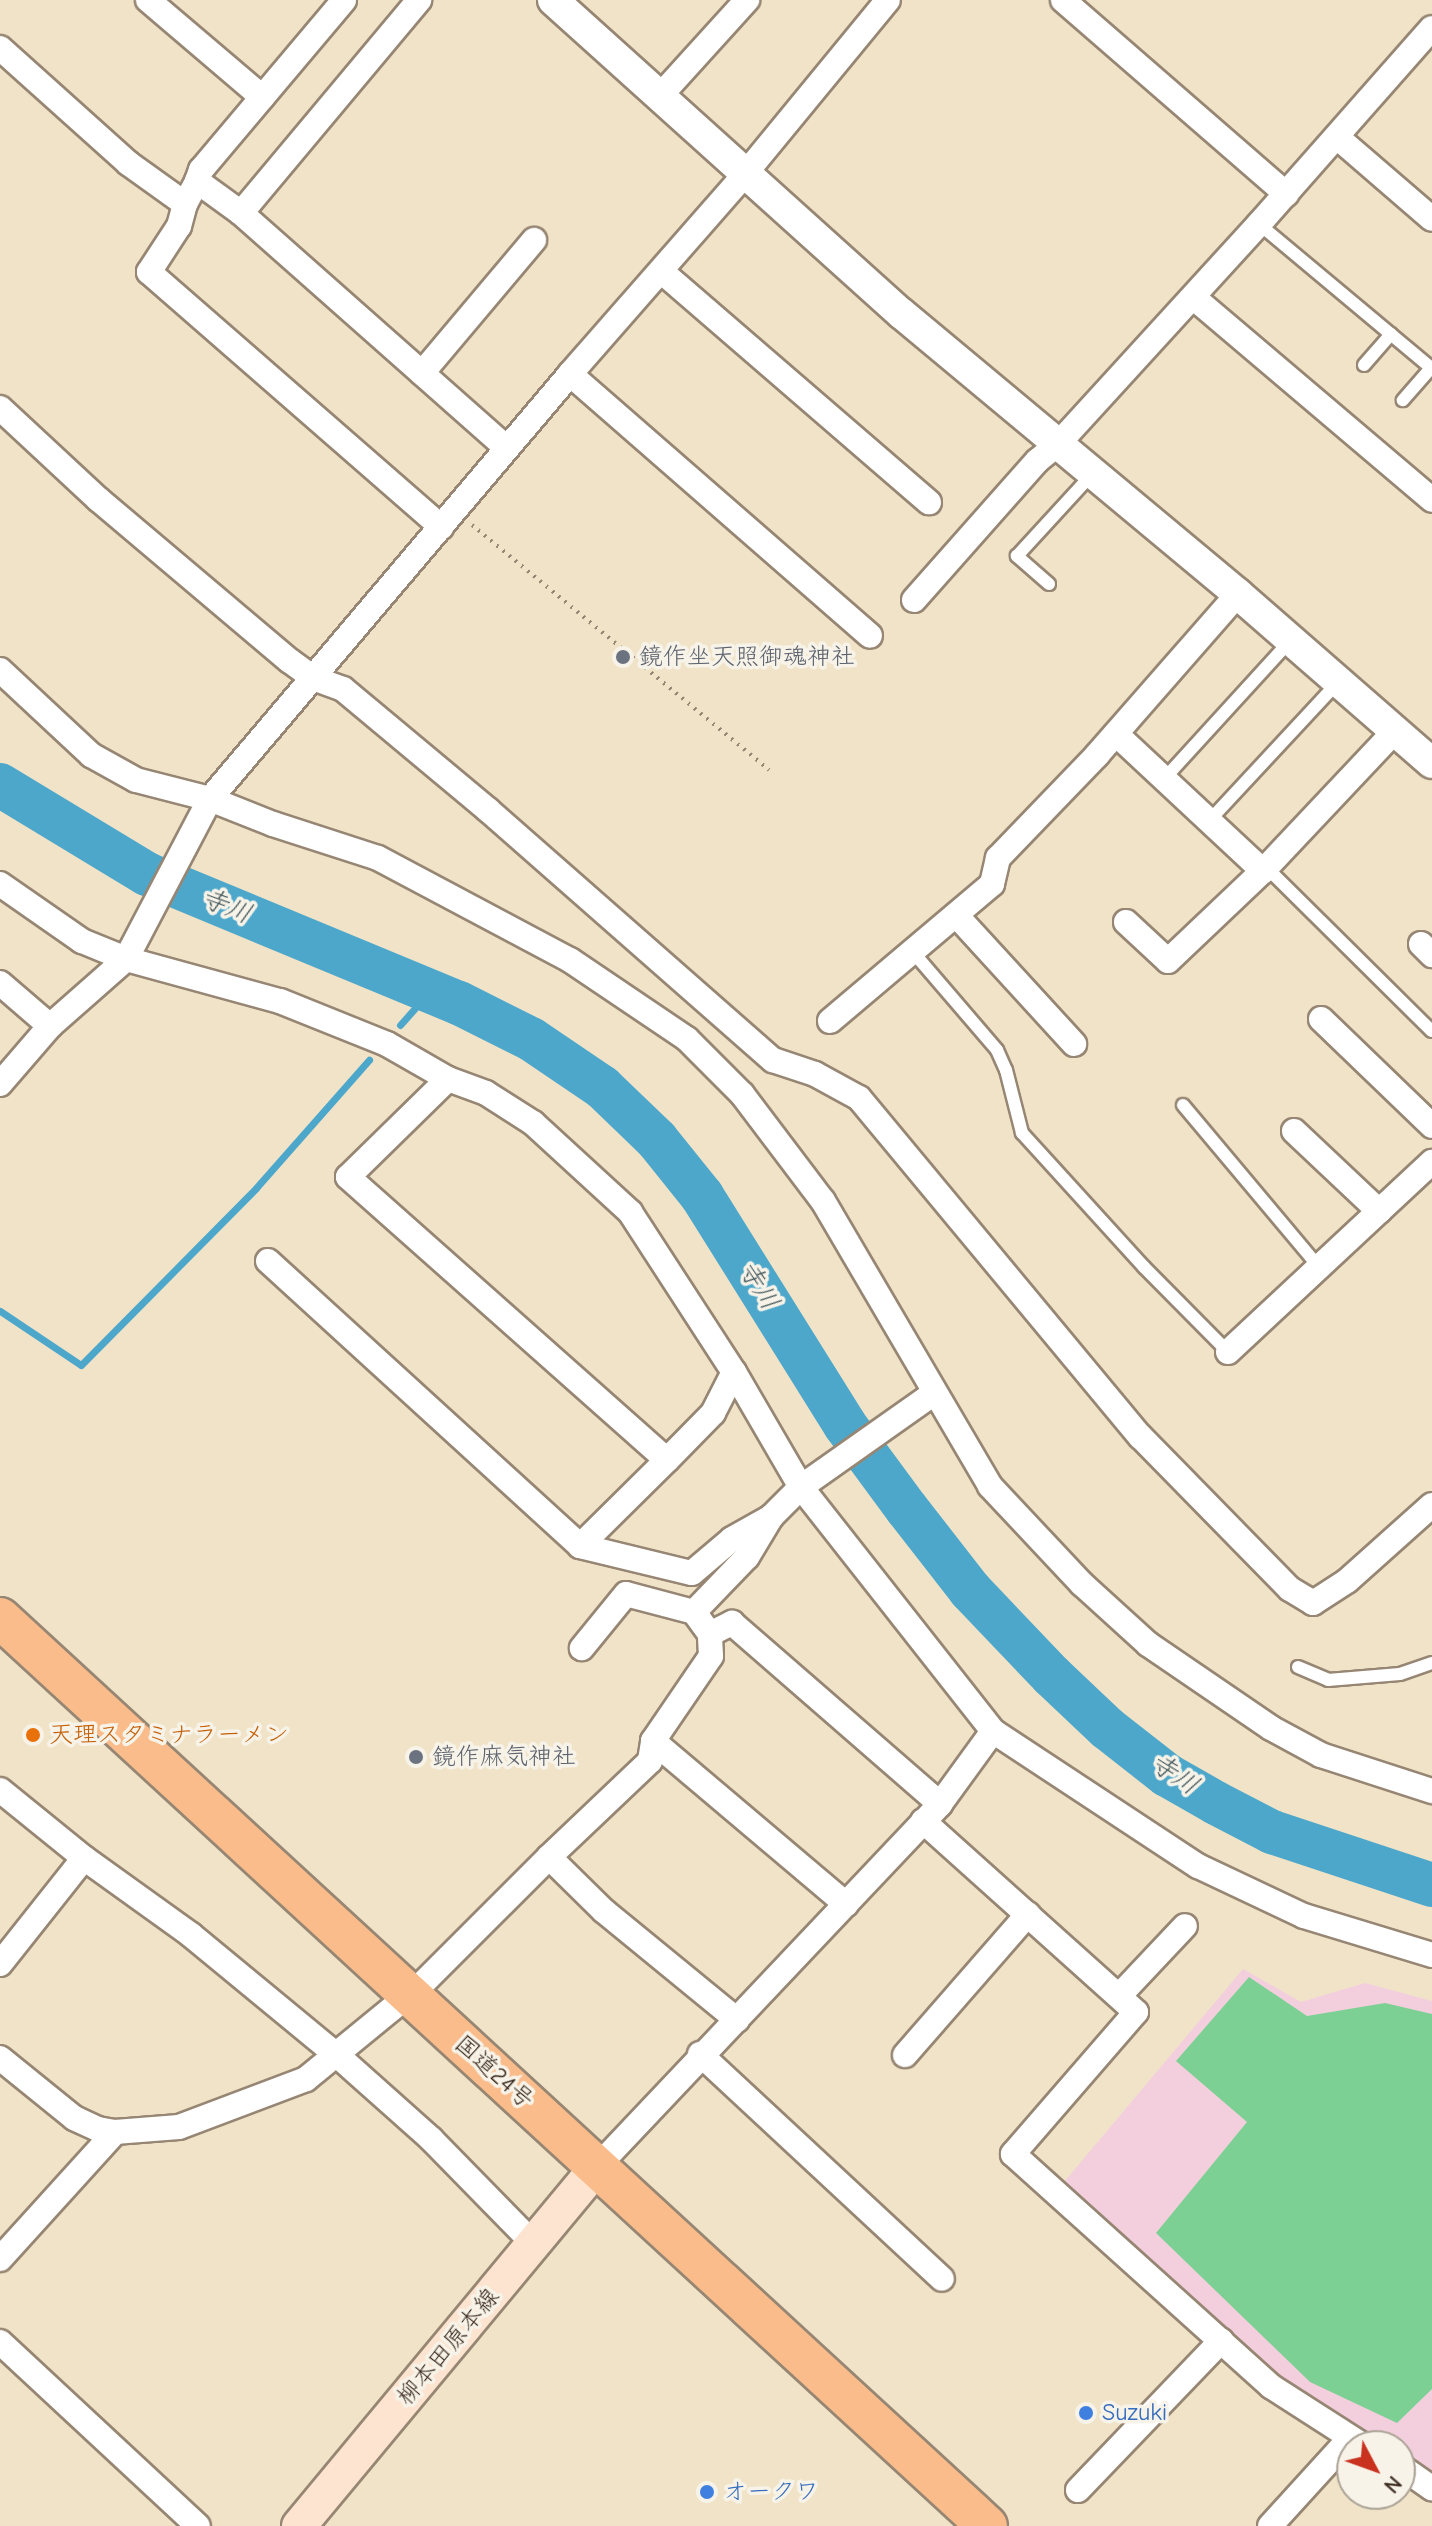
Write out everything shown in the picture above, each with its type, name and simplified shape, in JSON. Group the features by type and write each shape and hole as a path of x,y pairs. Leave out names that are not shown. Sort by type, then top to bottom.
{"highway":[{"name":"国道24号","path":"0,1618 987,2526"}],"main road":[{"name":"柳本田原本線","path":"299,2526 597,2167"}],"street":[{"path":"148,0 262,97"},
{"path":"344,0 201,170 185,204 179,226 149,272 448,519"},
{"path":"241,213 419,0"},
{"path":"553,0 902,314 1238,594 1432,763"},
{"path":"660,96 747,0"},
{"path":"0,1084 50,1026 130,953 207,805 570,374 745,174 888,0"},
{"path":"1063,0 1286,194"},
{"path":"914,600 1037,461 1058,444 1429,38"},
{"path":"0,48 128,163 185,204"},
{"path":"1337,137 1432,219"},
{"path":"197,181 241,213 507,448"},
{"path":"422,373 534,240"},
{"path":"661,271 929,502"},
{"path":"1193,297 1432,500"},
{"path":"570,374 870,636"},
{"path":"0,408 98,499 313,678 343,689 476,800 773,1060 815,1074 859,1098 1140,1436 1290,1589 1313,1603 1347,1581 1432,1505"},
{"path":"830,1021 992,884 998,858 1116,734 1238,594"},
{"path":"0,670 91,755 136,780 378,858 570,960 687,1039 742,1094 823,1201 930,1396 990,1486 1082,1584 1148,1644 1271,1728 1321,1755 1432,1791"},
{"path":"1126,922 1168,961 1265,869 1395,731"},
{"path":"1116,734 1265,869"},
{"path":"0,884 82,941 130,953 280,1001 387,1044 448,1079 486,1093 533,1123 630,1212 806,1484 993,1731 1198,1866 1304,1916 1432,1955"},
{"path":"956,915 1074,1044"},
{"path":"0,983 50,1026"},
{"path":"1321,1019 1432,1126"},
{"path":"448,1079 348,1177 667,1460"},
{"path":"1294,1131 1379,1211"},
{"path":"1228,1352 1432,1162"},
{"path":"268,1261 580,1546 692,1573 732,1539 771,1517 806,1484 930,1396"},
{"path":"580,1546 713,1413 734,1372"},
{"path":"694,1612 747,1557 771,1517"},
{"path":"0,2058 74,2118 98,2129 115,2132 179,2127 306,2079 338,2056 422,1984 650,1761 653,1741 711,1656 710,1634 694,1612 626,1594 582,1648"},
{"path":"710,1634 732,1623 932,1812 1028,1914 1136,2012 1013,2154 1272,2387 1338,2430"},
{"path":"597,2167 700,2054 737,2020 932,1812 993,1731"},
{"path":"653,1741 846,1904"},
{"path":"0,1790 84,1858 191,1935 338,2056 431,2139 534,2244"},
{"path":"549,1857 604,1911 737,2020"},
{"path":"0,1964 84,1858"},
{"path":"905,2055 1028,1914"},
{"path":"1119,1996 1185,1926"},
{"path":"700,2054 942,2279"},
{"path":"0,2259 115,2132"},
{"path":"1078,2490 1221,2341"},
{"path":"0,2342 198,2526"},
{"path":"1270,2526 1336,2462"}],"lane":[{"path":"1259,224 1431,368 1403,400"},
{"path":"1364,365 1391,334"},
{"path":"1049,584 1017,556 1093,473"},
{"path":"1164,779 1291,640"},
{"path":"1209,821 1339,681"},
{"path":"1265,869 1432,1031"},
{"path":"913,952 997,1050 1006,1070 1022,1133 1144,1267 1228,1352"},
{"path":"1183,1105 1319,1267"},
{"path":"1298,1667 1328,1680 1400,1674 1432,1663"}],"path":[{"path":"448,519 769,770"}],"shaded area":[{"path":"1243,1969 1301,2002 1365,1983 1432,2001 1432,2487 1416,2474 1416,2430 1353,2430 1296,2399 1059,2188"}],"green space":[{"path":"1249,1977 1307,2016 1385,2003 1432,2014 1432,2389 1397,2423 1310,2382 1156,2233 1247,2122 1176,2061"}],"waterway":[{"name":"寺川","path":"0,785 147,874 459,1003 531,1039 602,1087 657,1140 702,1196 845,1425 907,1509 970,1590 1052,1676 1107,1728 1167,1775 1216,1803 1272,1832 1432,1885"},
{"path":"400,1025 431,990"},
{"path":"0,1311 81,1365 256,1188 369,1060"}],"place":[{"name":"鏡作坐天照御魂神社","path":"623,657"},
{"name":"天理スタミナラーメン","path":"33,1735"},
{"name":"鏡作麻気神社","path":"416,1757"},
{"name":"Suzuki","path":"1086,2413"},
{"name":"オークワ","path":"707,2492"}]}
